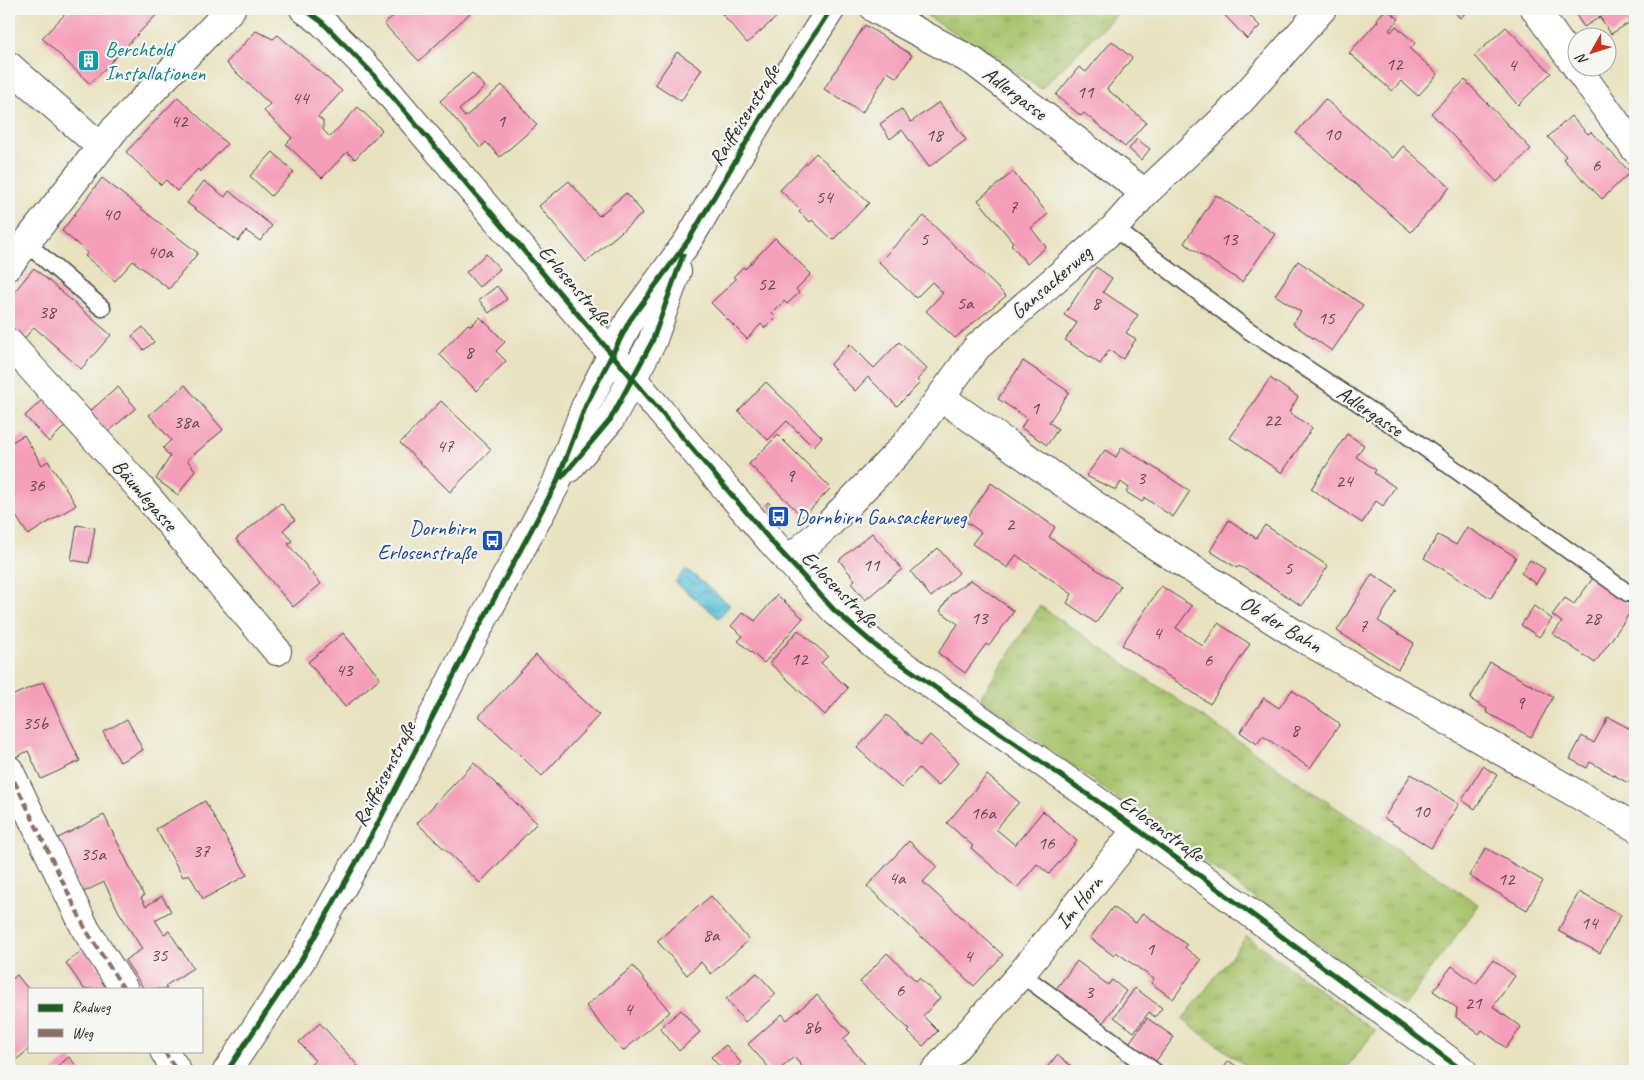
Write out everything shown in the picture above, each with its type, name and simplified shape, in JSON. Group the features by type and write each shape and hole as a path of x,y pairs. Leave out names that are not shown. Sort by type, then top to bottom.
{"street":[{"path":"9,265 128,115 231,9"},
{"name":"Erlosenstraße","path":"304,9 322,22 373,74 788,561 834,610 876,646 1137,829 1463,1071"},
{"name":"Raiffeisenstraße","path":"227,1071 260,1025 332,908 556,484 586,405 630,320 688,241 754,130 831,9"},
{"name":"Adlergasse","path":"875,9 974,62 1145,193"},
{"name":"Gansackerweg","path":"788,561 830,523 906,444 978,347 1114,228 1145,193 1227,116 1322,9"},
{"path":"1535,9 1566,52"},
{"path":"9,66 101,147"},
{"path":"1585,78 1635,149"},
{"name":"Raiffeisenstraße","path":"556,484 610,420 652,342 688,241"},
{"name":"Bäumlegasse","path":"9,344 140,488 277,651"},
{"name":"Ob der Bahn","path":"942,398 1129,529 1297,635 1635,827"},
{"path":"9,770 86,930 123,988"},
{"name":"Im Horn","path":"944,1068 1137,829"},
{"path":"165,1052 176,1071"}],"lane":[{"name":"Adlergasse","path":"1114,228 1248,330 1397,428 1628,592"},
{"path":"26,243 102,308"},
{"path":"1021,974 1154,1071"}],"green space":[{"path":"917,9 1122,9 1041,89"},
{"path":"1040,606 1479,905 1404,1007 980,698"},
{"path":"1247,936 1375,1031 1344,1071 1253,1071 1182,1020"}],"water":[{"path":"686,569 730,605 719,618 675,582"}],"building":[{"name":"Berchtold Installationen","path":"70,9 162,9 90,84 42,38"},
{"path":"401,9 470,9 472,11 419,61 384,24"},
{"path":"718,9 786,9 747,43"},
{"path":"1219,9 1243,9 1260,26 1247,39"},
{"path":"1386,9 1399,19 1389,30 1391,32 1396,26 1415,43 1410,49 1438,74 1418,96 1401,81 1392,91 1349,53 1378,21 1377,19"},
{"path":"1452,9 1470,9 1460,18"},
{"path":"1572,9 1635,9 1635,19 1616,31 1616,28 1607,28 1600,17 1584,27"},
{"path":"865,25 912,55 897,78 888,72 862,113 824,89"},
{"path":"1506,27 1551,73 1518,105 1474,56"},
{"path":"256,31 273,39 278,35 342,91 318,117 323,121 323,130 330,137 358,107 382,130 355,159 347,152 322,178 286,144 292,138 264,111 270,104 226,63"},
{"path":"1112,41 1132,58 1107,89 1146,122 1125,147 1084,113 1081,116 1056,95 1079,67 1086,72"},
{"path":"677,52 702,69 681,101 655,84"},
{"path":"472,73 485,87 459,110 465,117 502,85 537,125 500,157 486,142 480,148 440,101"},
{"path":"1465,80 1531,149 1497,182 1431,113"},
{"path":"178,97 227,144 200,172 198,169 177,191 166,180 161,185 126,152"},
{"path":"1325,99 1393,158 1403,146 1450,187 1411,232 1296,133"},
{"path":"939,102 966,140 929,167 902,130 890,139 880,124 901,109 911,122"},
{"path":"1571,116 1588,134 1591,132 1630,172 1602,199 1563,159 1566,156 1548,137"},
{"path":"1137,139 1150,149 1141,160 1129,149"},
{"path":"273,152 294,172 271,196 250,176"},
{"path":"816,153 869,203 833,240 812,220 810,222 799,212 801,210 780,190"},
{"path":"1013,172 1048,214 1031,228 1046,247 1027,264 1011,244 1013,242 978,200"},
{"path":"102,178 198,253 169,289 133,261 115,281 85,256 88,253 62,231"},
{"path":"204,181 225,197 229,191 272,226 260,241 246,231 238,241 187,203"},
{"path":"569,181 599,216 626,193 643,213 586,262 539,206"},
{"path":"1216,195 1275,234 1242,282 1184,243"},
{"path":"924,216 1006,296 955,338 926,311 943,293 932,282 916,298 879,262"},
{"path":"775,238 811,274 796,289 799,293 787,304 784,301 772,313 776,317 765,328 761,324 747,339 711,303 736,279 733,277 743,267 745,269"},
{"path":"486,254 500,269 479,287 466,272"},
{"path":"1298,261 1363,305 1332,351 1293,324 1301,312 1275,295"},
{"path":"1096,267 1112,278 1103,292 1138,315 1126,333 1136,339 1123,359 1109,350 1100,364 1065,340 1077,323 1064,315"},
{"path":"34,268 111,335 81,369 34,327 24,339 9,325 9,298"},
{"path":"497,286 507,299 489,313 479,300"},
{"path":"480,317 505,342 496,351 506,361 477,391 439,354 468,324 471,326"},
{"path":"143,327 154,342 144,350 132,336"},
{"path":"899,342 927,369 917,380 920,383 897,406 868,377 855,391 830,365 850,344 874,368"},
{"path":"1023,361 1069,392 1049,422 1058,429 1047,445 1021,428 1027,418 998,399"},
{"path":"1270,378 1298,397 1289,412 1312,428 1282,473 1230,438"},
{"path":"766,382 822,437 813,447 787,421 768,440 738,411"},
{"path":"185,385 223,430 187,460 195,470 178,495 156,479 170,457 163,448 171,440 149,415"},
{"path":"118,387 136,408 108,432 90,411"},
{"path":"43,399 67,424 49,442 25,416"},
{"path":"441,401 491,449 450,492 400,443"},
{"path":"1347,434 1364,445 1356,457 1376,470 1374,473 1395,487 1383,506 1376,501 1362,523 1311,489"},
{"path":"24,435 42,465 48,461 76,505 28,535 9,505 9,438 12,442"},
{"path":"778,435 831,488 803,517 749,464"},
{"path":"1122,447 1190,491 1173,517 1145,498 1142,502 1126,492 1129,488 1121,482 1116,490 1086,476 1105,450 1116,457"},
{"path":"991,483 1055,527 1049,537 1121,586 1096,623 1067,603 1072,594 1016,555 1008,568 972,544 981,532 965,521"},
{"path":"768,502 776,512 774,514 766,505"},
{"path":"281,503 295,520 283,530 292,541 288,544 321,584 293,607 236,539"},
{"path":"1229,520 1256,538 1265,525 1328,566 1302,606 1248,571 1239,566 1237,568 1210,551"},
{"path":"77,525 95,528 89,563 71,560"},
{"path":"1467,527 1516,557 1491,598 1424,558 1438,535 1456,545"},
{"path":"872,533 902,569 865,600 851,583 855,580 839,560"},
{"path":"938,548 959,573 931,597 911,572"},
{"path":"1530,560 1545,569 1536,584 1521,573"},
{"path":"1372,574 1397,590 1378,621 1414,643 1398,669 1337,631"},
{"path":"1593,578 1634,607 1595,663 1553,634 1562,622 1552,615 1565,598 1574,604"},
{"path":"971,580 1014,611 989,646 986,644 965,673 938,653 958,624 940,611 951,594"},
{"path":"1161,586 1192,606 1176,628 1203,646 1218,623 1250,644 1210,704 1122,645"},
{"path":"777,595 803,618 764,663 738,641 743,636 731,626 743,612 755,621"},
{"path":"1534,606 1552,619 1539,637 1521,625"},
{"path":"798,630 828,656 821,663 848,688 825,715 770,663"},
{"path":"343,633 380,678 345,707 308,662"},
{"path":"536,655 599,715 542,776 479,716"},
{"path":"1490,662 1553,697 1531,737 1486,712 1487,709 1470,699"},
{"path":"43,682 80,761 41,779 28,751 14,758 9,748 9,697"},
{"path":"1292,690 1340,724 1310,768 1263,736 1257,744 1240,732 1264,698 1279,708"},
{"path":"887,715 921,745 930,735 959,762 938,786 919,768 901,788 857,748"},
{"path":"1608,717 1634,731 1630,737 1635,740 1635,770 1628,783 1590,762 1587,768 1570,759 1582,736 1594,743"},
{"path":"127,719 143,750 120,762 103,732"},
{"path":"474,763 537,823 480,883 417,823"},
{"path":"1483,766 1497,775 1475,809 1462,800"},
{"path":"1411,774 1459,804 1431,848 1384,818"},
{"path":"987,775 1019,802 996,829 1015,845 1043,811 1077,841 1049,874 1037,864 1017,888 971,848 973,846 947,823"},
{"path":"205,801 247,875 203,899 189,874 183,877 156,829"},
{"path":"104,815 144,896 141,898 146,906 162,896 171,911 155,920 164,934 169,931 193,968 165,986 166,988 143,988 125,960 142,949 119,912 104,882 82,893 56,839"},
{"path":"909,841 937,867 923,882 1003,955 974,986 867,886"},
{"path":"1486,848 1543,881 1527,910 1469,876"},
{"path":"1579,892 1621,915 1600,953 1558,931"},
{"path":"711,896 749,940 711,974 701,962 687,975 657,941"},
{"path":"1113,907 1136,923 1143,913 1187,945 1185,948 1201,960 1173,999 1151,983 1154,979 1116,952 1114,956 1090,938"},
{"path":"85,949 112,988 83,988 66,963"},
{"path":"887,953 916,981 919,978 940,998 923,1016 938,1031 923,1046 908,1032 910,1030 860,982"},
{"path":"1493,960 1515,976 1493,1007 1521,1027 1506,1048 1482,1030 1479,1034 1456,1017 1457,1008 1433,991 1452,966 1476,984"},
{"path":"1077,961 1108,985 1112,980 1126,991 1102,1024 1056,989"},
{"path":"633,966 670,1012 623,1051 586,1006"},
{"path":"757,973 776,994 745,1022 726,999"},
{"path":"17,975 28,989 28,1050 9,1066 9,982"},
{"path":"1135,988 1162,1008 1155,1017 1149,1012 1134,1032 1114,1017"},
{"path":"817,995 850,1033 843,1039 871,1071 806,1071 794,1057 778,1071 772,1071 748,1044 782,1014 787,1020"},
{"path":"681,1010 700,1032 679,1051 660,1028"},
{"path":"1147,1018 1174,1037 1155,1062 1129,1043"},
{"path":"320,1023 358,1066 351,1071 315,1071 309,1066 315,1061 299,1042"},
{"path":"726,1045 741,1063 732,1071 724,1071 711,1057"},
{"path":"1057,1055 1078,1071 1044,1071"},
{"path":"69,1057 81,1071 52,1071"},
{"path":"1229,1061 1243,1071 1221,1071"}],"marked path":[{"path":"9,770 86,930 123,988"},
{"path":"165,1052 177,1071"}],"cycle path":[{"path":"304,9 322,22 373,74 771,541 834,610 876,646 1137,829 1463,1071"},
{"path":"227,1071 302,959 376,827 472,640 556,484 586,405 630,320 688,241 763,114 831,9"},
{"path":"562,477 610,420 652,342 683,255"}],"place":[{"name":"Berchtold Installationen","path":"89,61"},
{"name":"Dornbirn Gansackerweg","path":"779,517"},
{"name":"Dornbirn Erlosenstraße","path":"492,540"}]}
